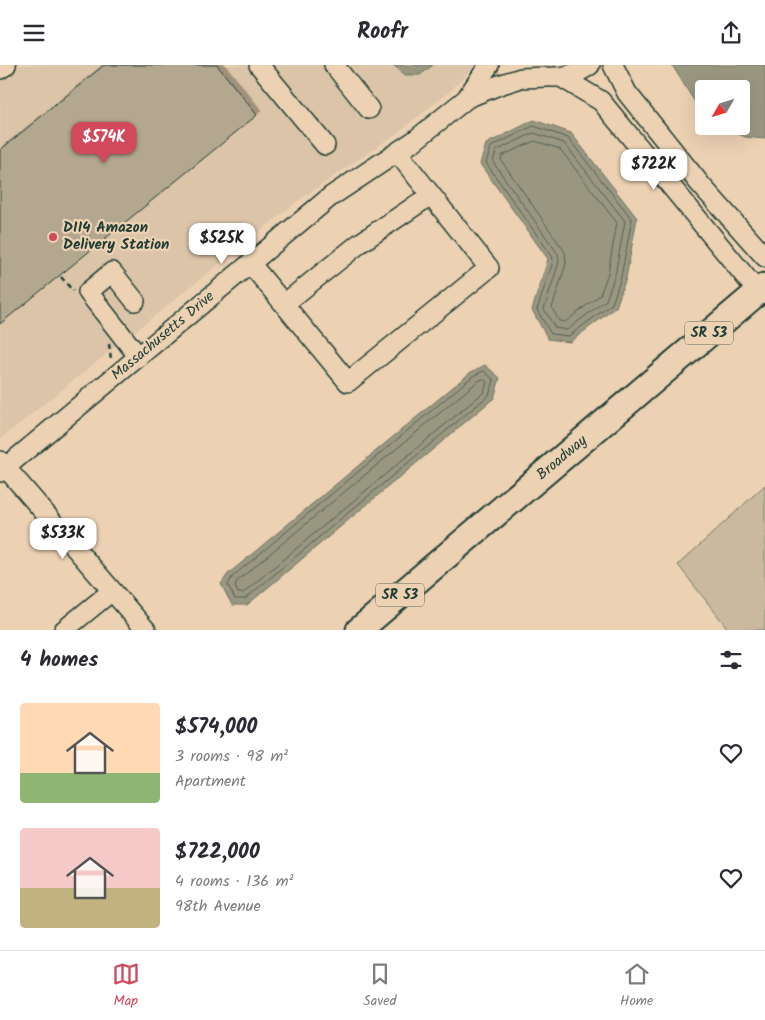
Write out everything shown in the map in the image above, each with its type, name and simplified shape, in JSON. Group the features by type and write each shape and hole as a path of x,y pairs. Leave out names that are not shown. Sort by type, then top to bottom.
{"main road":[{"name":"Broadway","path":"359,630 761,289"}],"street":[{"path":"0,69 6,65"},
{"path":"259,65 325,145"},
{"path":"334,65 369,109"},
{"path":"466,99 489,65"},
{"path":"522,65 531,71 554,77 601,101 761,289"},
{"path":"466,99 521,78 576,74 590,65"},
{"path":"614,65 627,93 700,184 765,257"},
{"name":"Massachusetts Drive","path":"2,467 330,197 414,141 466,99"},
{"path":"250,263 348,382 489,267 397,152"},
{"path":"284,304 360,243 431,195"},
{"path":"135,301 112,272 88,292 138,356"},
{"path":"2,467 146,630"},
{"path":"64,630 112,591"}],"shaded area":[{"path":"0,65 474,65 448,93 393,136 299,200 0,439"},
{"path":"765,485 765,630 729,630 678,565"}],"water":[{"path":"393,65 433,65 420,75 405,75"},
{"path":"672,65 765,65 765,139 740,135 750,135 750,80 695,80 695,102"},
{"path":"534,120 571,133 637,218 626,278 616,307 570,342 548,339 532,310 548,259 480,164 486,144"},
{"path":"485,365 500,378 494,398 247,605 232,605 221,584 228,574 471,372"}],"building":[{"name":"DII4 Amazon Delivery Station","path":"104,65 217,65 257,115 0,324 0,150"}],"place":[{"name":"DII4 Amazon Delivery Station","path":"53,237"}]}
